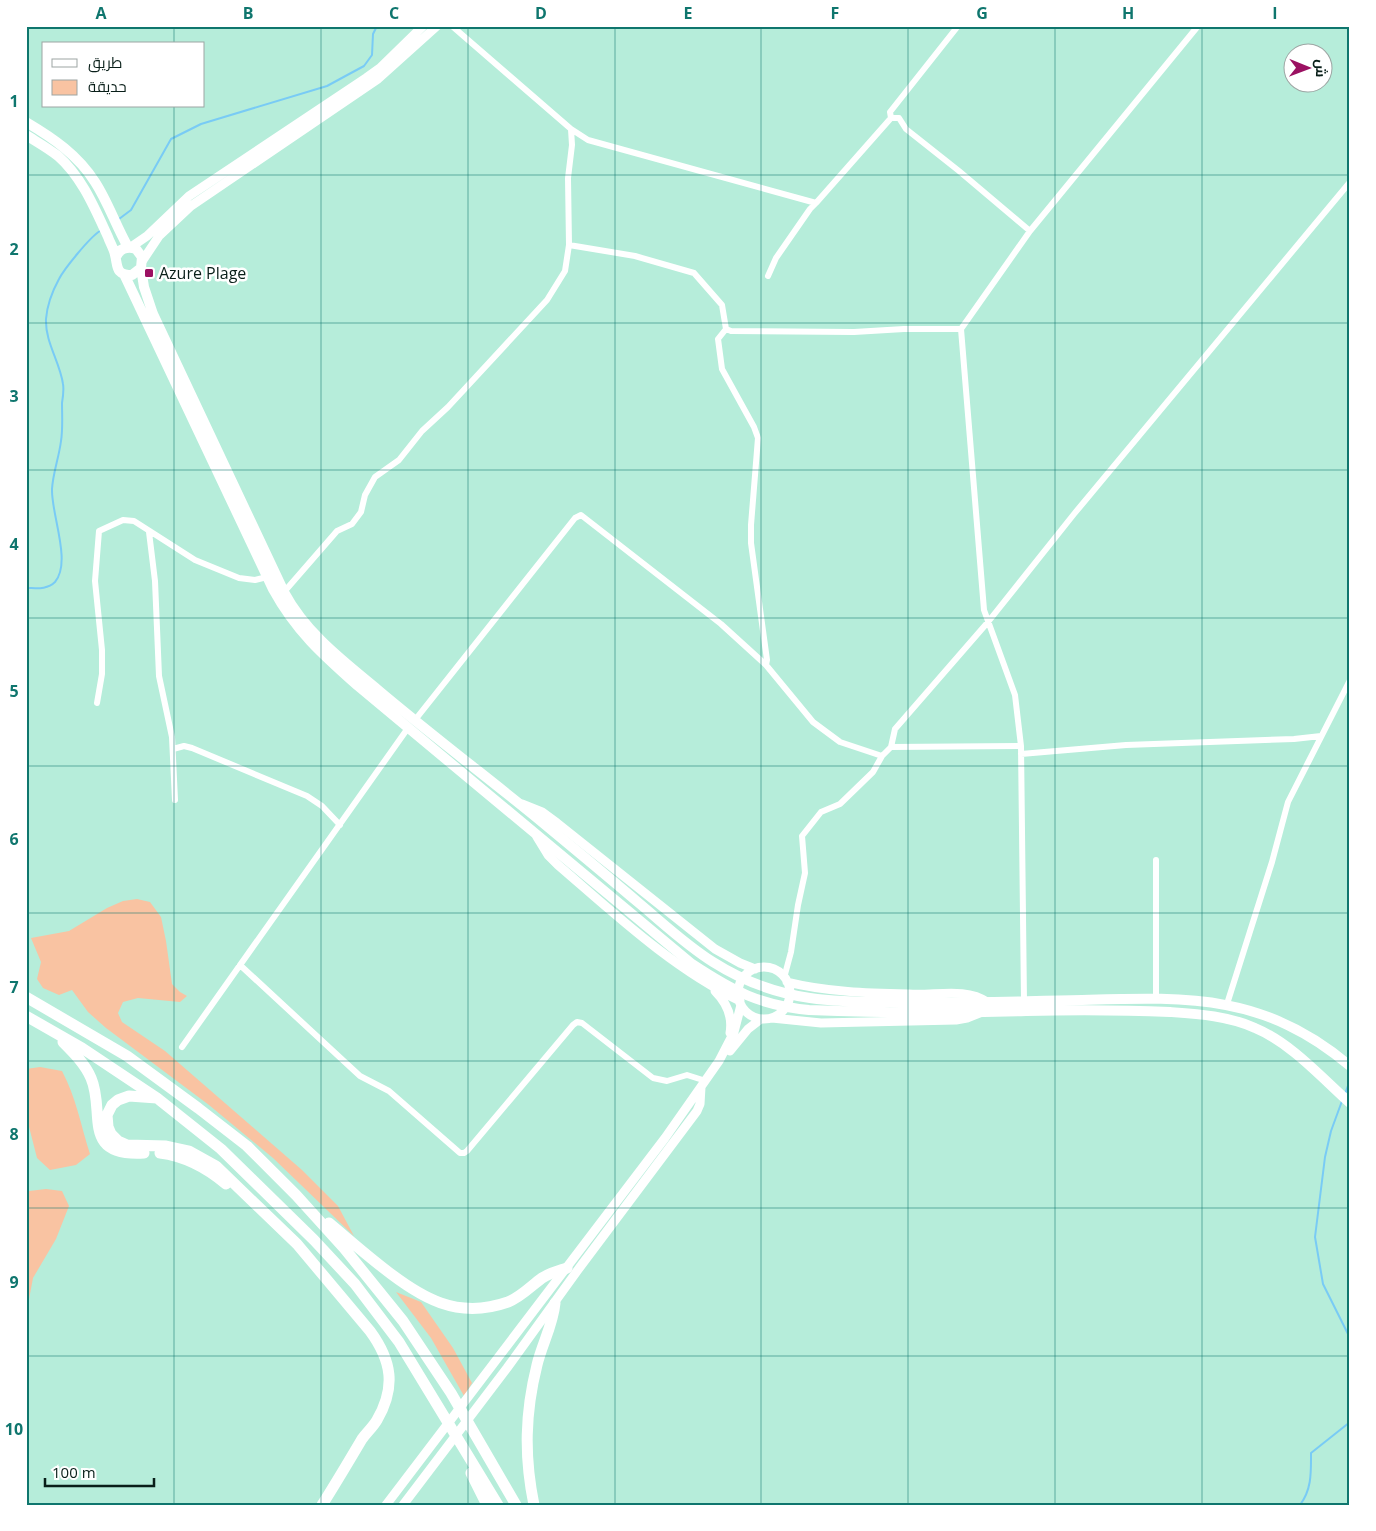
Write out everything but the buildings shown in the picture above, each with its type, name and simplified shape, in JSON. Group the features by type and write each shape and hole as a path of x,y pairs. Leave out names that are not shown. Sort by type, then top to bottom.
{"highway":[{"path":"26,122 60,143 80,162 96,183 127,244 138,250 142,264 144,287 153,314 284,592 299,616 322,642 537,837 681,957 716,980 747,997 787,1008 809,1010 985,1007 1118,1010 1178,1013 1226,1019 1245,1024 1271,1036 1290,1050 1350,1103"},
{"path":"26,135 50,150 67,164 80,182 110,243 116,257 117,267 124,274 267,577 285,610 306,638 324,656 519,804 689,946 721,967 750,982 774,990 812,998 934,1007"},
{"path":"116,257 127,244"},
{"path":"124,274 132,274 142,264"},
{"path":"26,997 127,1056 198,1108 247,1146 296,1195 344,1248 403,1321 450,1392 516,1505"},
{"path":"985,1007 1024,1001 1156,998 1201,1000 1227,1004 1280,1021 1309,1037 1340,1057 1350,1066"},
{"path":"26,1016 121,1073 156,1098 221,1149 314,1240 355,1284 398,1342 498,1505"},
{"path":"56,1033 80,1060 92,1079 96,1100 98,1130 107,1144 117,1150 128,1153 156,1153 180,1157 199,1166 222,1181 250,1206 288,1245 365,1335 376,1355 384,1383 382,1396 367,1431"},
{"path":"156,1098 129,1096 118,1100 112,1105 107,1115 111,1134 118,1141 127,1145 166,1146 189,1151 216,1166 276,1222 317,1266 374,1337 388,1368 389,1391 378,1417 367,1431 322,1505"},
{"path":"296,1195 408,1287 440,1304 477,1309 495,1306 521,1295 548,1275 567,1268"},
{"path":"534,1505 526,1445 527,1420 533,1380 552,1319 555,1303"},
{"path":"459,1439 464,1458 487,1505"}],"main road":[{"path":"127,244 147,236 189,196 380,68 423,26"},
{"path":"142,264 159,236 190,206 378,79 437,26"},
{"path":"519,804 542,812 557,822 715,950 740,963 755,969 771,969 786,980 833,990 911,995 968,994 978,997 985,1007 967,1018 956,1020 821,1023 772,1018 761,1019 752,1016 740,1003 685,969 639,933 558,865 548,855 537,837"},
{"path":"386,1505 567,1268 704,1084 719,1062 736,1026 740,1003 740,985 746,975 755,969"},
{"path":"772,1018 781,1012 787,1004 790,993 786,980"},
{"path":"708,984 722,998 728,1008 731,1022 728,1045"},
{"path":"719,1062 748,1029 761,1019"},
{"path":"403,1505 697,1111 704,1084"}],"street":[{"path":"452,26 571,129 588,140 816,203"},
{"path":"768,276 776,258 810,209 890,115 958,26"},
{"path":"1024,1001 1021,746 1015,695 984,610 961,329 1030,231 1198,26"},
{"path":"890,115 899,118 906,129 1030,231"},
{"path":"284,592 336,531 352,524 361,512 365,495 376,477 399,460 422,431 448,407 547,300 565,271 570,245 568,178 572,145 571,129"},
{"path":"786,980 805,873 802,836 821,812 840,804 873,772 882,756 891,747 895,729 988,622 1074,514 1350,182"},
{"path":"570,245 635,256 694,273 722,305 726,330"},
{"path":"726,330 854,332 904,329 961,329"},
{"path":"726,330 718,339 722,369 754,427 758,438 751,543 767,660 766,665"},
{"path":"182,1047 412,724 575,518 579,516 585,517 721,624 766,665 812,722 840,742 882,756"},
{"path":"97,703 102,674 102,650 94,581 99,531 123,520 134,521 194,560 248,579 267,577"},
{"path":"149,532 155,581 159,676 171,728 175,800"},
{"path":"1227,1004 1272,862 1288,802 1350,680"},
{"path":"1021,754 1126,746 1294,739 1321,736"},
{"path":"173,749 184,746 192,748 307,796 322,806 340,825"},
{"path":"891,747 1021,746"},
{"path":"1156,860 1156,998"},
{"path":"240,965 360,1076 389,1091 460,1153 467,1151 577,1022 582,1023 653,1078 667,1081 687,1075 704,1084"}],"green space":[{"path":"137,899 150,902 161,917 172,984 187,996 180,1002 138,998 123,1002 118,1013 122,1022 165,1051 302,1170 338,1206 354,1236 273,1158 209,1105 106,1028 88,1012 72,990 59,995 43,988 37,979 41,962 31,938 69,931 107,908 123,901"},
{"path":"40,1067 62,1071 71,1091 90,1154 76,1165 50,1170 37,1158 26,1115 26,1069"},
{"path":"46,1189 62,1191 69,1206 56,1239 33,1278 26,1315 26,1193"},
{"path":"396,1292 421,1302 453,1348 472,1383 464,1396 431,1338"}],"waterway":[{"path":"119,219 131,210 171,139 201,124 327,86 364,66 372,55 373,34 377,26"},
{"path":"26,588 41,588 52,585 60,573 62,563 52,489 62,436 63,386 46,327 48,309 62,274 84,246 100,231"},
{"path":"1345,1094 1350,1080"},
{"path":"1342,1101 1331,1131 1325,1157 1315,1237 1323,1284 1350,1338"},
{"path":"1300,1505 1309,1487 1311,1453 1350,1422"}],"place":[{"name":"Azure Plage","path":"149,273"}]}
